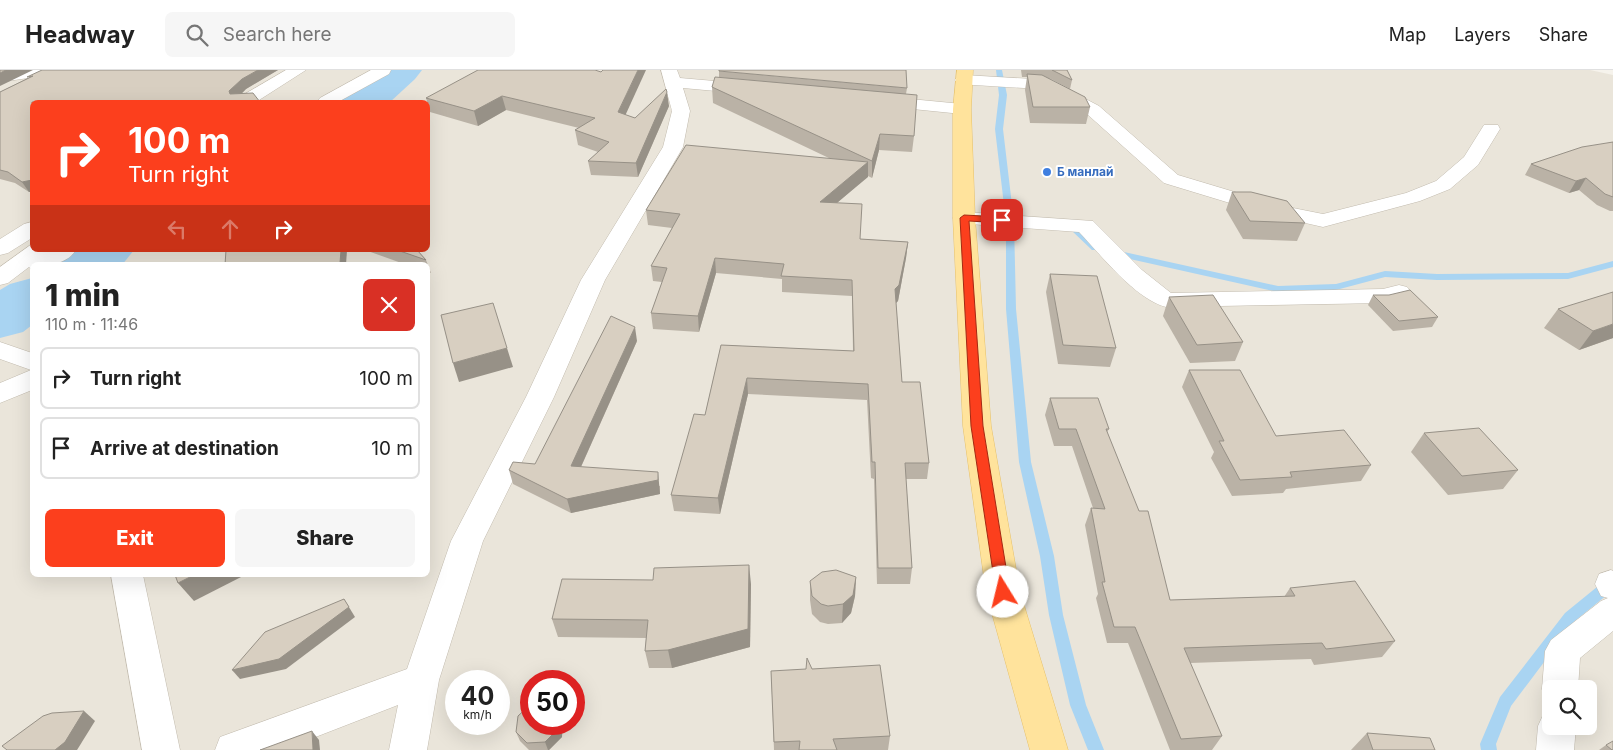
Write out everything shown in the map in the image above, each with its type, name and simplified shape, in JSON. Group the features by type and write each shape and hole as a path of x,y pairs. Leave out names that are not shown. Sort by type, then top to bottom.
{"main road":[{"path":"973,77 962,109 964,218 977,426 1003,592 1049,750"}],"street":[{"path":"0,77 50,70"},
{"path":"0,95 50,70"},
{"path":"247,100 298,70"},
{"path":"330,100 383,70"},
{"path":"408,750 421,680 467,541 540,397 593,280 673,147 681,111 670,76 768,91"},
{"path":"973,77 1014,83 1044,84 1093,110 1171,178 1273,210 1323,220 1413,197 1443,185 1471,161 1490,129"},
{"path":"865,100 962,109"},
{"path":"964,218 1084,226 1125,264 1145,287 1166,300 1383,296 1399,292"},
{"path":"0,248 30,230"},
{"path":"0,278 33,252"},
{"path":"44,262 62,252"},
{"path":"0,287 30,269"},
{"path":"2,351 30,361"},
{"path":"0,394 30,380"},
{"path":"127,577 161,750"},
{"path":"1561,680 1563,651 1612,594"},
{"path":"234,750 421,680"},
{"path":"1555,750 1556,735"}],"shaded area":[{"path":"0,70 1590,70 1613,75 1613,750 0,750"}],"building":[{"path":"42,70 258,70 242,79 229,91 230,94 253,93 258,100 30,100 30,180 22,182 8,172 0,170 0,92 33,76 27,77"},
{"path":"478,70 595,70 601,72 603,70 638,70 618,112 635,118 666,89 667,92 636,163 588,161 609,142 575,130 595,118 502,96 474,111 426,98"},
{"path":"906,70 907,88 719,71"},
{"path":"1052,70 1067,70 1072,80"},
{"path":"1027,74 1042,75 1085,97 1090,107 1033,107"},
{"path":"715,77 917,95 914,136 880,134 872,161 712,87"},
{"path":"1613,142 1613,197 1605,194 1586,178 1576,181 1531,164 1582,147"},
{"path":"686,145 868,162 820,202 862,204 860,239 908,242 899,285 895,289 902,382 920,382 929,463 905,463 912,568 878,568 875,462 872,462 868,384 747,378 718,498 671,495 694,414 705,415 721,345 854,351 852,280 781,276 784,264 715,258 698,316 651,313 667,268 651,266 680,214 646,210"},
{"path":"1232,192 1251,192 1287,201 1305,223 1250,221"},
{"path":"226,252 341,252 340,262 225,262"},
{"path":"403,252 419,252 426,260"},
{"path":"1050,274 1097,276 1116,348 1063,345"},
{"path":"1410,290 1438,317 1399,321 1373,295 1389,295"},
{"path":"1613,292 1613,324 1593,331 1558,309"},
{"path":"1213,295 1243,342 1197,345 1169,297"},
{"path":"493,303 507,348 453,363 441,315"},
{"path":"611,316 635,327 571,466 658,472 658,480 567,499 509,470 513,462 535,464"},
{"path":"1189,370 1240,370 1276,436 1344,430 1371,465 1290,472 1292,477 1240,480 1219,441 1224,441"},
{"path":"1050,398 1098,398 1109,429 1106,429 1139,511 1148,511 1170,600 1295,596 1290,588 1355,581 1395,641 1326,649 1322,643 1184,648 1222,736 1181,739 1135,627 1114,627 1102,582 1105,582 1091,508 1105,509 1076,429 1059,429"},
{"path":"1479,428 1518,470 1462,476 1424,433"},
{"path":"749,565 748,629 668,650 645,651 648,620 552,619 562,579 653,580 654,568"},
{"path":"836,570 856,577 853,595 843,604 828,606 821,604 812,596 810,581 822,572"},
{"path":"176,577 190,577 178,583"},
{"path":"344,599 349,607 279,659 232,670 265,632"},
{"path":"807,658 812,669 880,665 890,736 833,739 837,750 799,750 800,741 774,742 771,671 806,669"},
{"path":"84,711 65,742 55,750 7,750 2,746 43,716 52,713"},
{"path":"520,714 520,735 552,735 545,742 527,743 516,732 518,716"},
{"path":"312,731 313,750 260,750"},
{"path":"1367,733 1430,738 1435,750 1373,750"},
{"path":"1613,741 1613,750 1612,750 1606,745"}],"waterway":[{"path":"366,100 400,70"},
{"path":"999,70 1003,95 999,129 1010,222 1011,309 1025,462 1047,556 1056,615 1078,705 1096,750"},
{"path":"1066,226 1074,228 1095,248"},
{"path":"87,262 102,252"},
{"path":"1115,253 1278,289 1336,287 1385,274 1437,277 1568,276 1613,264"},
{"path":"0,318 30,298"},
{"path":"1489,750 1488,744 1505,702 1570,617 1613,582"}],"place":[{"name":"Б манлай","path":"1047,172"}],"route":[{"path":"1002,220 964,218 977,426 1003,592"}]}
